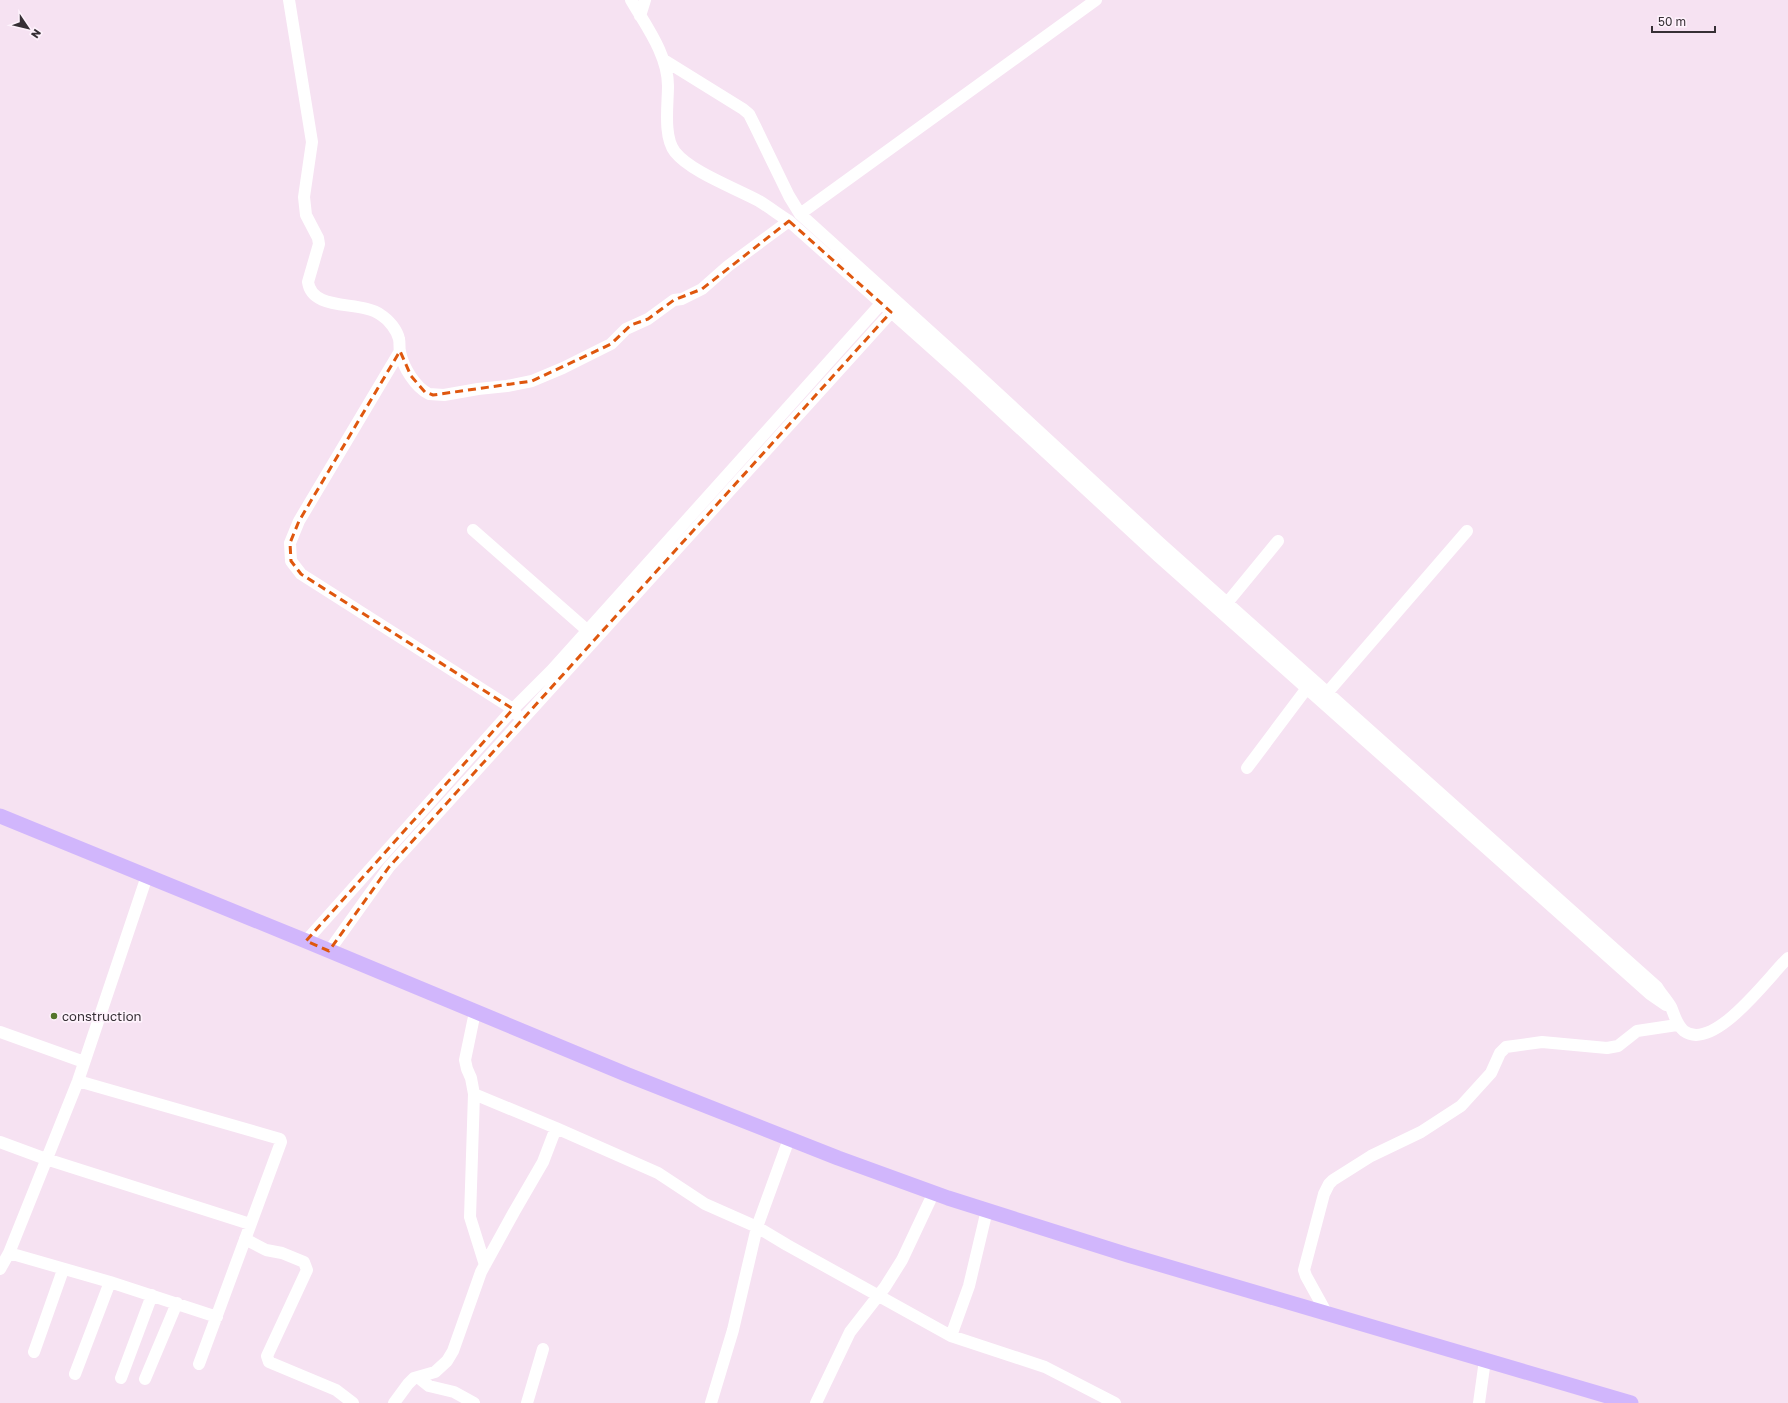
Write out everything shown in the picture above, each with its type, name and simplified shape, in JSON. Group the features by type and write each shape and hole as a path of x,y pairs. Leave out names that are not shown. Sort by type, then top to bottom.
{"main road":[{"path":"0,816 628,1075 789,1138 934,1192 1128,1255 1631,1403"}],"street":[{"path":"289,0 312,142 304,197 306,215 318,238 319,244 308,282 309,288 316,298 327,302 370,309 382,315 396,332 400,340 400,351 411,376 425,392 433,395 507,386 532,381 563,368 611,344 631,325 648,319 674,300 682,299 702,289 728,266 789,221"},
{"path":"631,0 664,60 668,84 669,142 675,151 702,172 760,202 789,221 885,299 1657,987 1671,1008 1678,1024 1690,1034 1697,1035 1714,1030 1740,1010 1788,958"},
{"path":"640,16 645,0"},
{"path":"800,214 1096,0"},
{"path":"664,60 725,96 749,114 769,152 789,196 800,214 885,299"},
{"path":"306,941 513,709 588,631 885,299"},
{"path":"895,308 1158,556 1650,994 1671,1008"},
{"path":"329,951 390,867 895,308"},
{"path":"400,351 299,521 290,543 291,561 301,574 513,709 521,721"},
{"path":"473,530 588,631"},
{"path":"1327,693 1467,531"},
{"path":"1227,603 1278,541"},
{"path":"1247,768 1307,688"},
{"path":"0,1269 8,1253 78,1081 147,876"},
{"path":"475,1012 465,1060 474,1094 470,1217 485,1266"},
{"path":"1327,1314 1306,1276 1305,1264 1324,1194 1329,1184 1333,1180 1371,1156 1421,1132 1461,1106 1491,1073 1500,1053 1506,1047 1542,1042 1607,1048 1618,1046 1638,1031 1678,1024"},
{"path":"0,1032 84,1062"},
{"path":"78,1081 280,1140 281,1142 199,1364"},
{"path":"474,1094 658,1173 705,1204 757,1227 951,1336 1045,1367 1115,1403"},
{"path":"394,1403 414,1378 419,1378 436,1372 447,1361 485,1266 542,1162 556,1128"},
{"path":"711,1403 734,1330 757,1227 789,1138"},
{"path":"0,1142 46,1159 250,1224"},
{"path":"816,1403 850,1332 878,1296 902,1260 934,1192"},
{"path":"951,1336 969,1286 987,1210"},
{"path":"246,1239 266,1250 282,1253 304,1262 307,1270 267,1356 269,1362 336,1390 353,1403"},
{"path":"8,1253 63,1270 110,1282 217,1317"},
{"path":"34,1352 63,1270"},
{"path":"75,1374 110,1282"},
{"path":"121,1378 152,1295"},
{"path":"145,1379 177,1303"},
{"path":"527,1403 543,1349"},
{"path":"1479,1403 1485,1360"},
{"path":"419,1378 429,1386 454,1392 474,1403"}],"highlighted area":[{"path":"789,221 891,312 389,867 329,951 306,941 513,709 301,574 291,561 290,543 299,521 400,351 411,376 425,392 433,395 532,381 611,344 631,325 648,319 674,300 702,289"}],"place":[{"name":"construction","path":"54,1016"}]}
